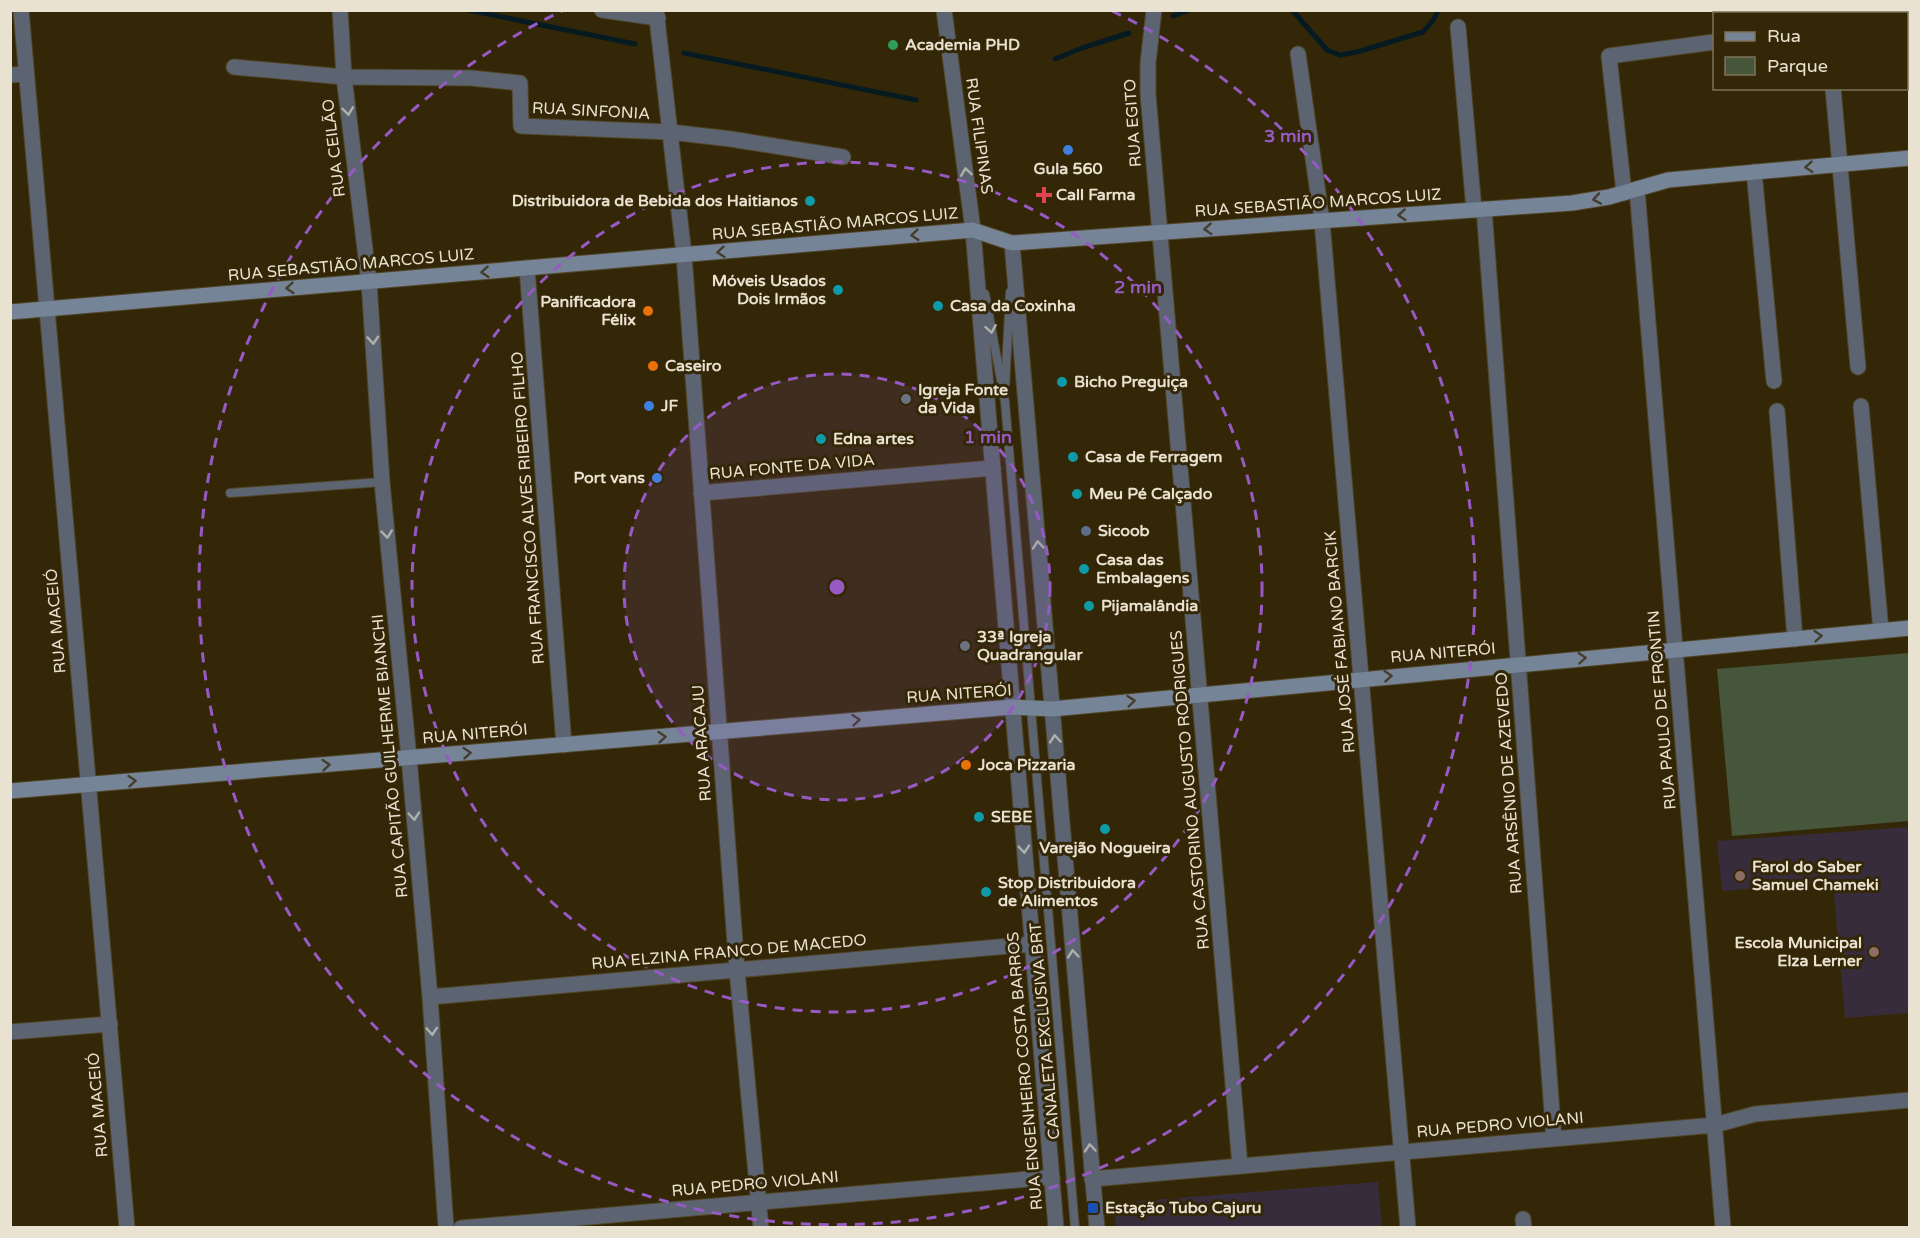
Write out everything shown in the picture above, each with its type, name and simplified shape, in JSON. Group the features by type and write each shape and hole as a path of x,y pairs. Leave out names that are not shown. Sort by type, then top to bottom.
{"main road":[{"name":"RUA SEBASTIÃO MARCOS LUIZ","path":"10,312 973,230 1012,243 1590,201 1668,180 1910,158"},
{"name":"RUA NITERÓI","path":"10,791 1013,707 1052,709 1361,678 1910,628"}],"street":[{"name":"RUA MACEIÓ","path":"21,10 127,1227"},
{"name":"RUA CEILÃO","path":"340,10 344,77 369,282"},
{"path":"602,10 657,14"},
{"name":"RUA FILIPINAS","path":"944,10 973,230"},
{"name":"RUA EGITO","path":"1154,10 1147,79 1160,232"},
{"name":"RUA ARACAJU","path":"657,14 684,255 737,970 761,1227"},
{"name":"RUA ARSÊNIO DE AZEVEDO","path":"1458,27 1479,209 1518,664 1554,1139"},
{"name":"RUA PAULO DE FRONTIN","path":"1713,42 1609,56 1630,191 1675,650 1724,1227"},
{"name":"RUA JOSÉ FABIANO BARCIK","path":"1298,54 1322,221 1408,1227"},
{"name":"RUA SINFONIA","path":"234,67 344,77 471,78 520,83 521,126 670,132 843,157"},
{"path":"10,75 26,74"},
{"path":"1833,90 1858,367"},
{"path":"1754,172 1774,381"},
{"name":"RUA ENGENHEIRO COSTA BARROS","path":"973,230 1056,1227"},
{"name":"RUA CASTORINO AUGUSTO RODRIGUES","path":"1160,232 1240,1166"},
{"path":"1012,243 1097,1227"},
{"name":"RUA FRANCISCO ALVES RIBEIRO FILHO","path":"527,268 564,745"},
{"name":"RUA CAPITÃO GUILHERME BIANCHI","path":"369,282 382,482 430,997 446,1227"},
{"path":"1861,406 1881,631"},
{"path":"1777,411 1795,639"},
{"name":"RUA FONTE DA VIDA","path":"701,493 993,468"},
{"name":"RUA ELZINA FRANCO DE MACEDO","path":"430,997 1032,944"},
{"path":"10,1032 110,1024"},
{"name":"RUA PEDRO VIOLANI","path":"1092,1179 1715,1125 1755,1114 1910,1100"},
{"name":"RUA PEDRO VIOLANI","path":"461,1227 1052,1176"}],"lane":[{"name":"CANALETA EXCLUSIVA BRT","path":"973,230 1005,402 1075,1227"},
{"name":"CANALETA EXCLUSIVA BRT","path":"1005,402 1012,243"},
{"path":"230,493 382,482"}],"shaded area":[{"name":"Escola Municipal Elza Lerner","path":"1909,827 1909,1013 1845,1018 1833,882 1722,891 1717,841"},
{"path":"1378,1182 1382,1227 1116,1227 1114,1203"}],"green space":[{"path":"1909,653 1909,821 1732,836 1717,669"}],"waterway":[{"path":"468,10 635,44"},
{"path":"1173,16 1189,10"},
{"path":"1292,10 1327,50 1340,55 1423,32 1438,10"},
{"path":"1055,59 1129,33"},
{"path":"684,53 916,100"}],"place":[{"name":"Academia PHD","path":"893,45"},
{"name":"Gula 560","path":"1068,150"},
{"name":"Call Farma","path":"1044,195"},
{"name":"Distribuidora de Bebida dos Haitianos","path":"810,201"},
{"name":"Móveis Usados Dois Irmãos","path":"838,290"},
{"name":"Casa da Coxinha","path":"938,306"},
{"name":"Panificadora Félix","path":"648,311"},
{"name":"Caseiro","path":"653,366"},
{"name":"Bicho Preguiça","path":"1062,382"},
{"name":"Igreja Fonte da Vida","path":"906,399"},
{"name":"JF","path":"649,406"},
{"name":"Edna artes","path":"821,439"},
{"name":"Casa de Ferragem","path":"1073,457"},
{"name":"Port vans","path":"657,478"},
{"name":"Meu Pé Calçado","path":"1077,494"},
{"name":"Sicoob","path":"1086,531"},
{"name":"Casa das Embalagens","path":"1084,569"},
{"name":"Pijamalândia","path":"1089,606"},
{"name":"33ª Igreja Quadrangular","path":"965,646"},
{"name":"Joca Pizzaria","path":"966,765"},
{"name":"SEBE","path":"979,817"},
{"name":"Varejão Nogueira","path":"1105,829"},
{"name":"Farol do Saber Samuel Chameki","path":"1740,876"},
{"name":"Stop Distribuidora de Alimentos","path":"986,892"},
{"name":"Escola Municipal Elza Lerner","path":"1874,952"},
{"name":"Estação Tubo Cajuru","path":"1093,1208"}]}
